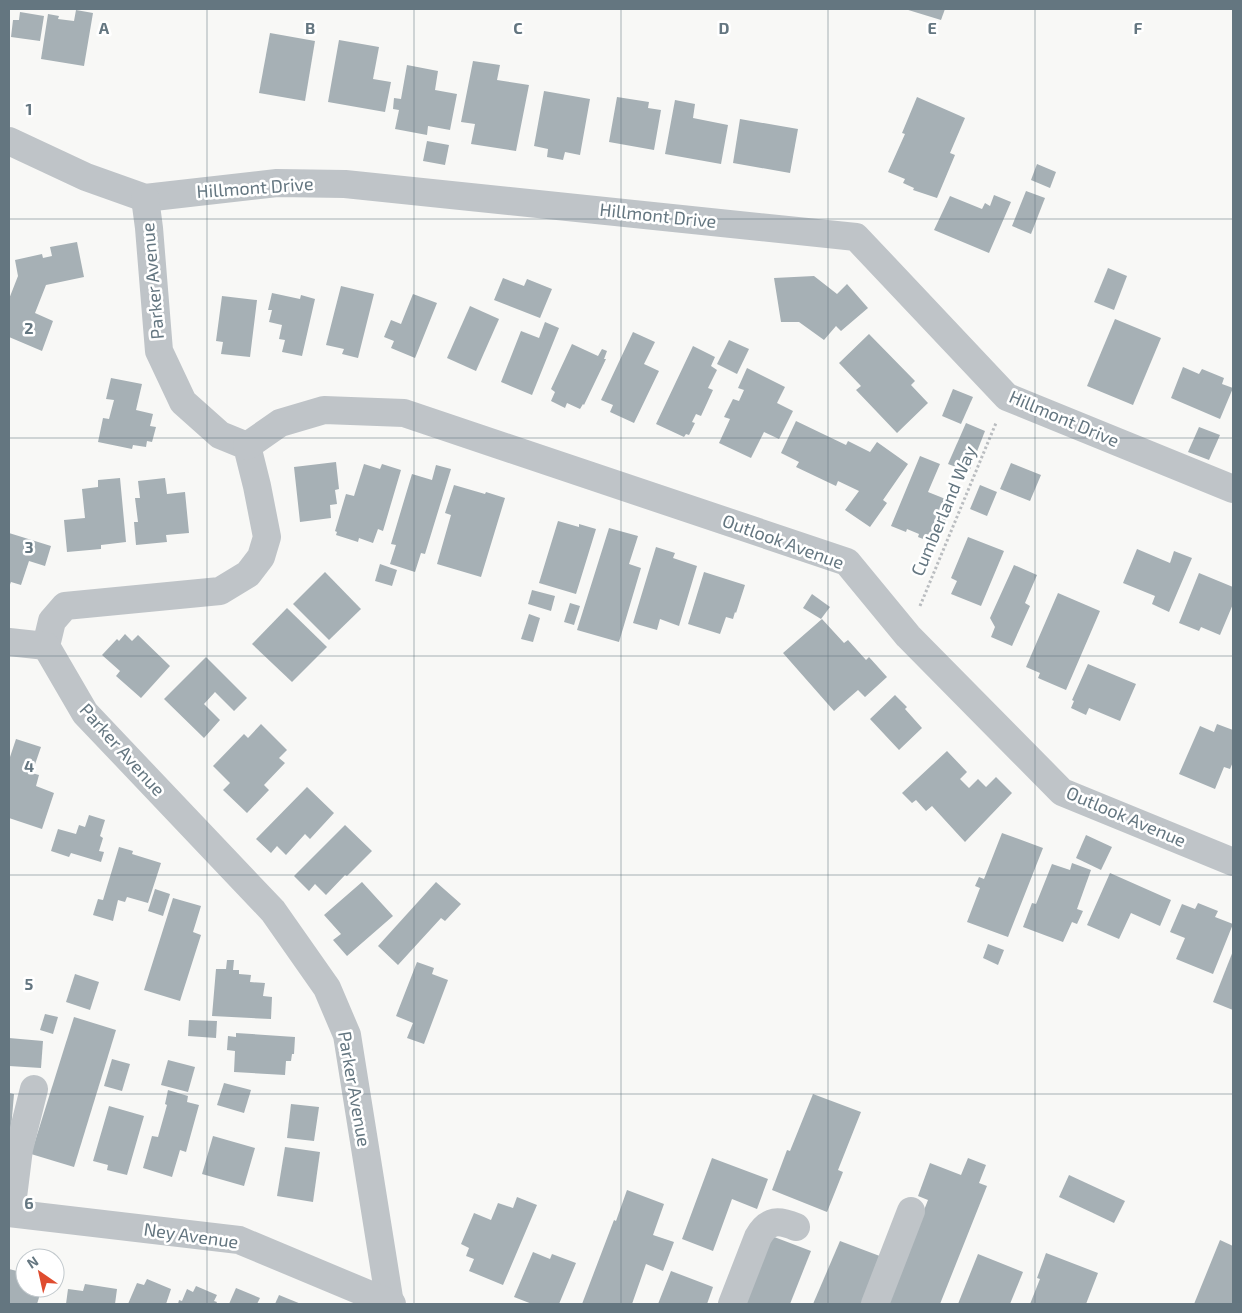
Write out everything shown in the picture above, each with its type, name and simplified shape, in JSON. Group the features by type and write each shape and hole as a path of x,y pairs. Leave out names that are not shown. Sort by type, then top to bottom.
{"street":[{"name":"Hillmont Drive","path":"9,141 86,177 145,198 277,183 345,184 856,237 1007,397 1233,489"},
{"name":"Parker Avenue","path":"145,198 159,351 183,402 220,435 247,446"},
{"name":"Outlook Avenue","path":"247,446 280,423 324,410 404,413 847,562 908,636 1062,792 1233,862"},
{"path":"9,642 46,646 52,621 65,606 220,591 248,574 261,558 268,538 247,446"},
{"name":"Parker Avenue","path":"46,646 85,713 273,911 327,988 347,1035 391,1304"},
{"path":"10,1213 20,1149 34,1089"},
{"path":"875,1304 911,1211"},
{"name":"Ney Avenue","path":"10,1213 239,1240 391,1304"},
{"path":"732,1304 758,1237 764,1228 768,1224 782,1221 796,1227"}],"path":[{"name":"Cumberland Way","path":"908,636 1007,397"}],"building":[{"path":"905,9 945,9 941,20"},
{"path":"76,10 93,13 84,66 41,59 48,14 59,16 58,19 74,21"},
{"path":"20,12 44,16 40,41 11,37 13,20 19,20"},
{"path":"270,33 315,41 305,101 259,93"},
{"path":"339,40 379,47 373,79 391,82 385,112 328,102"},
{"path":"473,61 500,65 497,80 529,85 516,151 471,144 475,124 461,122"},
{"path":"407,65 438,71 435,90 457,94 450,130 428,126 427,135 395,129 399,110 393,109 394,98 401,99"},
{"path":"544,91 590,99 580,155 565,152 563,160 547,157 548,149 534,146"},
{"path":"617,97 649,102 648,108 661,110 654,150 609,142"},
{"path":"917,97 965,118 950,153 955,155 937,198 913,190 914,188 903,183 905,179 888,172 905,134 902,133"},
{"path":"675,100 695,104 693,118 728,125 721,164 665,154"},
{"path":"740,119 798,129 790,173 733,163"},
{"path":"427,141 449,145 445,165 423,161"},
{"path":"1037,164 1056,172 1050,188 1031,180"},
{"path":"1026,191 1045,198 1031,234 1012,226"},
{"path":"994,195 1011,202 989,253 934,230 950,196 982,209 985,203 990,206"},
{"path":"77,242 84,277 46,285 35,313 53,321 42,351 9,337 9,299 18,276 15,260 42,254 43,258 52,256 50,247"},
{"path":"1108,268 1127,276 1114,310 1094,302"},
{"path":"814,276 837,294 847,284 868,308 841,331 836,326 824,340 799,322 781,322 774,278"},
{"path":"503,278 524,286 527,279 552,289 540,318 494,300"},
{"path":"341,286 374,294 358,358 342,354 344,349 326,345"},
{"path":"272,293 300,299 301,295 315,299 302,356 282,352 285,340 279,339 282,325 269,322 272,310 268,310"},
{"path":"413,294 437,303 415,358 391,348 394,341 384,337 391,320 401,324"},
{"path":"222,296 257,300 250,357 221,354 223,342 216,341"},
{"path":"470,306 499,319 476,371 447,358"},
{"path":"1115,319 1161,338 1133,405 1087,386"},
{"path":"545,322 559,328 532,395 501,382 521,331 539,338"},
{"path":"633,332 655,342 644,364 659,371 634,423 610,412 613,405 601,400"},
{"path":"869,334 915,381 911,385 928,403 897,433 856,390 861,386 839,363"},
{"path":"729,340 749,349 737,374 717,364"},
{"path":"572,344 598,356 602,349 607,351 604,359 606,359 584,405 580,409 567,403 565,408 551,401 555,392 551,389"},
{"path":"693,346 715,357 711,366 717,370 708,388 713,390 701,416 696,414 692,422 695,423 689,435 686,434 684,437 656,424"},
{"path":"1183,367 1199,374 1202,369 1224,378 1222,384 1233,388 1220,419 1171,398"},
{"path":"747,368 785,387 777,403 793,411 779,439 764,432 751,458 719,443 730,419 724,417 733,399 739,401 744,390 738,388"},
{"path":"111,378 142,384 136,410 153,414 150,426 156,427 152,442 147,441 146,447 133,445 132,449 98,442 103,418 109,419 114,400 106,399"},
{"path":"953,389 973,397 961,424 942,416"},
{"path":"796,421 846,445 848,441 870,452 877,442 908,464 883,500 887,503 870,527 845,510 859,491 838,481 836,486 796,467 799,462 781,453"},
{"path":"966,423 985,431 969,472 948,464"},
{"path":"1199,427 1220,435 1209,460 1188,452"},
{"path":"920,456 940,464 928,492 953,502 936,544 918,537 919,534 907,529 906,532 891,526"},
{"path":"336,462 339,489 335,490 337,504 330,505 331,518 300,522 294,467"},
{"path":"1011,463 1041,475 1030,501 1000,489"},
{"path":"364,464 380,469 382,464 401,470 383,531 378,529 373,543 359,538 358,542 336,535 337,532 335,531 346,494 354,496"},
{"path":"436,465 451,469 425,554 421,553 415,572 390,564 396,545 391,544 412,474 432,480"},
{"path":"120,478 126,542 101,545 101,549 67,552 64,520 85,518 82,489 98,487 98,480"},
{"path":"165,478 167,494 185,492 189,533 166,535 167,542 136,545 134,522 138,522 135,498 140,498 138,481"},
{"path":"454,485 505,498 481,577 437,564 451,515 445,513"},
{"path":"980,485 997,492 987,516 970,509"},
{"path":"558,521 579,527 579,524 596,529 576,594 539,583"},
{"path":"609,528 638,536 629,564 641,568 619,642 577,630"},
{"path":"9,533 51,546 45,566 29,561 21,585 11,582 9,587"},
{"path":"968,537 1004,551 981,606 951,594 957,581 951,578"},
{"path":"656,547 675,553 673,558 697,566 679,626 660,619 657,630 633,623"},
{"path":"1137,549 1170,563 1174,551 1192,558 1169,612 1152,604 1155,596 1123,583"},
{"path":"380,564 397,570 392,586 375,581"},
{"path":"1014,565 1037,575 1025,603 1030,606 1012,646 991,637 995,627 990,618"},
{"path":"325,572 361,609 329,640 293,604"},
{"path":"704,572 745,585 733,619 726,617 720,634 688,624"},
{"path":"1199,573 1233,587 1233,604 1220,635 1201,627 1199,631 1179,623"},
{"path":"532,590 555,596 551,611 528,604"},
{"path":"1058,593 1100,611 1066,690 1038,678 1040,673 1026,667"},
{"path":"812,594 830,607 821,619 803,608"},
{"path":"570,603 580,606 574,625 564,622"},
{"path":"287,608 327,647 292,682 252,644"},
{"path":"529,614 540,618 533,642 521,639"},
{"path":"822,619 844,643 848,640 866,660 869,657 887,677 865,697 858,690 834,711 783,653"},
{"path":"125,634 132,641 138,635 170,666 141,698 116,676 120,671 102,655 117,639 119,641"},
{"path":"206,657 247,698 234,711 215,692 204,704 220,720 204,738 164,699"},
{"path":"1088,664 1136,684 1120,721 1089,708 1086,715 1071,708 1074,701 1072,700"},
{"path":"895,695 907,707 905,709 922,728 899,750 870,719"},
{"path":"261,724 287,750 279,758 285,763 264,785 269,790 247,813 223,790 230,783 213,766 244,734 248,738"},
{"path":"1217,724 1233,730 1233,762 1230,769 1224,767 1215,789 1179,774 1200,726 1214,732"},
{"path":"16,739 41,747 32,773 39,775 36,786 54,793 42,829 9,818 9,760"},
{"path":"947,751 967,772 960,779 969,788 978,779 986,787 996,777 1012,793 965,842 932,806 926,811 916,800 912,803 902,793"},
{"path":"307,787 334,813 310,839 305,834 286,855 277,846 271,853 256,839"},
{"path":"89,815 105,820 100,836 103,838 99,851 104,852 101,862 71,853 69,857 51,851 58,829 76,834 79,825 85,827"},
{"path":"345,825 372,851 326,895 315,884 309,891 294,876"},
{"path":"1002,833 1043,848 1008,937 967,922 980,888 975,886 979,877 984,879"},
{"path":"1086,835 1112,847 1101,870 1076,858"},
{"path":"119,847 133,851 132,854 161,863 148,903 127,897 125,902 118,900 113,921 93,915 98,899 103,900"},
{"path":"1072,863 1091,870 1077,909 1083,911 1077,924 1072,922 1063,942 1023,927 1032,903 1036,904 1052,864 1070,870"},
{"path":"1110,873 1171,900 1160,926 1131,913 1119,939 1087,925"},
{"path":"362,882 393,916 347,956 333,940 341,934 324,915"},
{"path":"436,882 461,904 445,921 441,918 398,965 378,946"},
{"path":"155,889 170,894 163,916 148,911"},
{"path":"173,898 201,906 193,932 201,935 180,1001 144,990"},
{"path":"1198,903 1218,911 1215,917 1233,924 1213,974 1176,959 1185,938 1170,932 1182,904 1195,909"},
{"path":"988,944 1004,950 998,965 983,958"},
{"path":"1233,951 1233,1010 1213,1002"},
{"path":"227,960 234,960 233,970 239,970 239,974 251,975 250,982 265,983 263,996 272,997 271,1019 212,1016 216,969 226,969"},
{"path":"417,962 434,968 432,974 448,980 424,1044 407,1038 413,1023 396,1016"},
{"path":"75,974 99,982 90,1010 66,1002"},
{"path":"45,1014 58,1017 53,1034 40,1030"},
{"path":"74,1017 116,1030 74,1167 31,1154"},
{"path":"189,1020 217,1021 216,1038 188,1036"},
{"path":"236,1033 295,1037 294,1054 292,1054 291,1061 286,1061 285,1075 234,1072 235,1051 227,1050 228,1036 236,1037"},
{"path":"9,1038 43,1041 41,1068 9,1066"},
{"path":"112,1059 130,1064 122,1091 104,1086"},
{"path":"168,1060 195,1067 188,1092 161,1085"},
{"path":"224,1083 251,1090 244,1113 217,1105"},
{"path":"168,1090 188,1096 187,1102 199,1105 186,1152 180,1150 172,1177 143,1168 152,1136 158,1137 167,1105 165,1104"},
{"path":"9,1093 14,1094 10,1141 9,1141"},
{"path":"813,1094 861,1112 838,1170 843,1172 827,1212 772,1190 787,1150 790,1151"},
{"path":"291,1104 319,1107 314,1141 287,1138"},
{"path":"109,1106 144,1116 127,1175 107,1170 108,1165 93,1161"},
{"path":"213,1136 255,1148 244,1186 202,1174"},
{"path":"285,1147 320,1152 313,1202 277,1196"},
{"path":"712,1158 768,1179 757,1209 732,1199 713,1251 682,1239"},
{"path":"968,1158 986,1165 979,1183 987,1186 940,1304 887,1304 928,1200 918,1196 930,1163 961,1175"},
{"path":"1069,1175 1125,1201 1114,1223 1059,1197"},
{"path":"627,1190 664,1204 653,1235 674,1242 663,1271 646,1264 632,1304 582,1304 614,1220 616,1221"},
{"path":"517,1197 537,1205 503,1285 469,1271 474,1259 466,1256 469,1248 461,1244 474,1213 491,1220 498,1203 513,1208"},
{"path":"769,1235 811,1251 790,1304 742,1304"},
{"path":"1220,1240 1233,1246 1233,1304 1194,1304"},
{"path":"840,1241 885,1258 865,1304 813,1304"},
{"path":"533,1252 550,1259 552,1254 576,1263 559,1304 532,1304 514,1297"},
{"path":"1046,1253 1098,1273 1086,1304 1030,1304 1040,1279 1037,1278"},
{"path":"978,1254 1023,1272 1010,1304 958,1304"},
{"path":"9,1269 15,1270 15,1298 39,1298 37,1304 9,1304"},
{"path":"671,1271 713,1287 707,1304 658,1304"},
{"path":"147,1279 171,1289 166,1304 128,1304 137,1283 144,1285"},
{"path":"85,1284 117,1289 115,1304 66,1304 68,1289 83,1291"},
{"path":"196,1286 217,1295 214,1301 217,1302 216,1304 178,1304 179,1300 182,1301 187,1289 193,1292"},
{"path":"236,1288 260,1298 257,1304 229,1304"},
{"path":"279,1295 301,1304 275,1304"}]}
